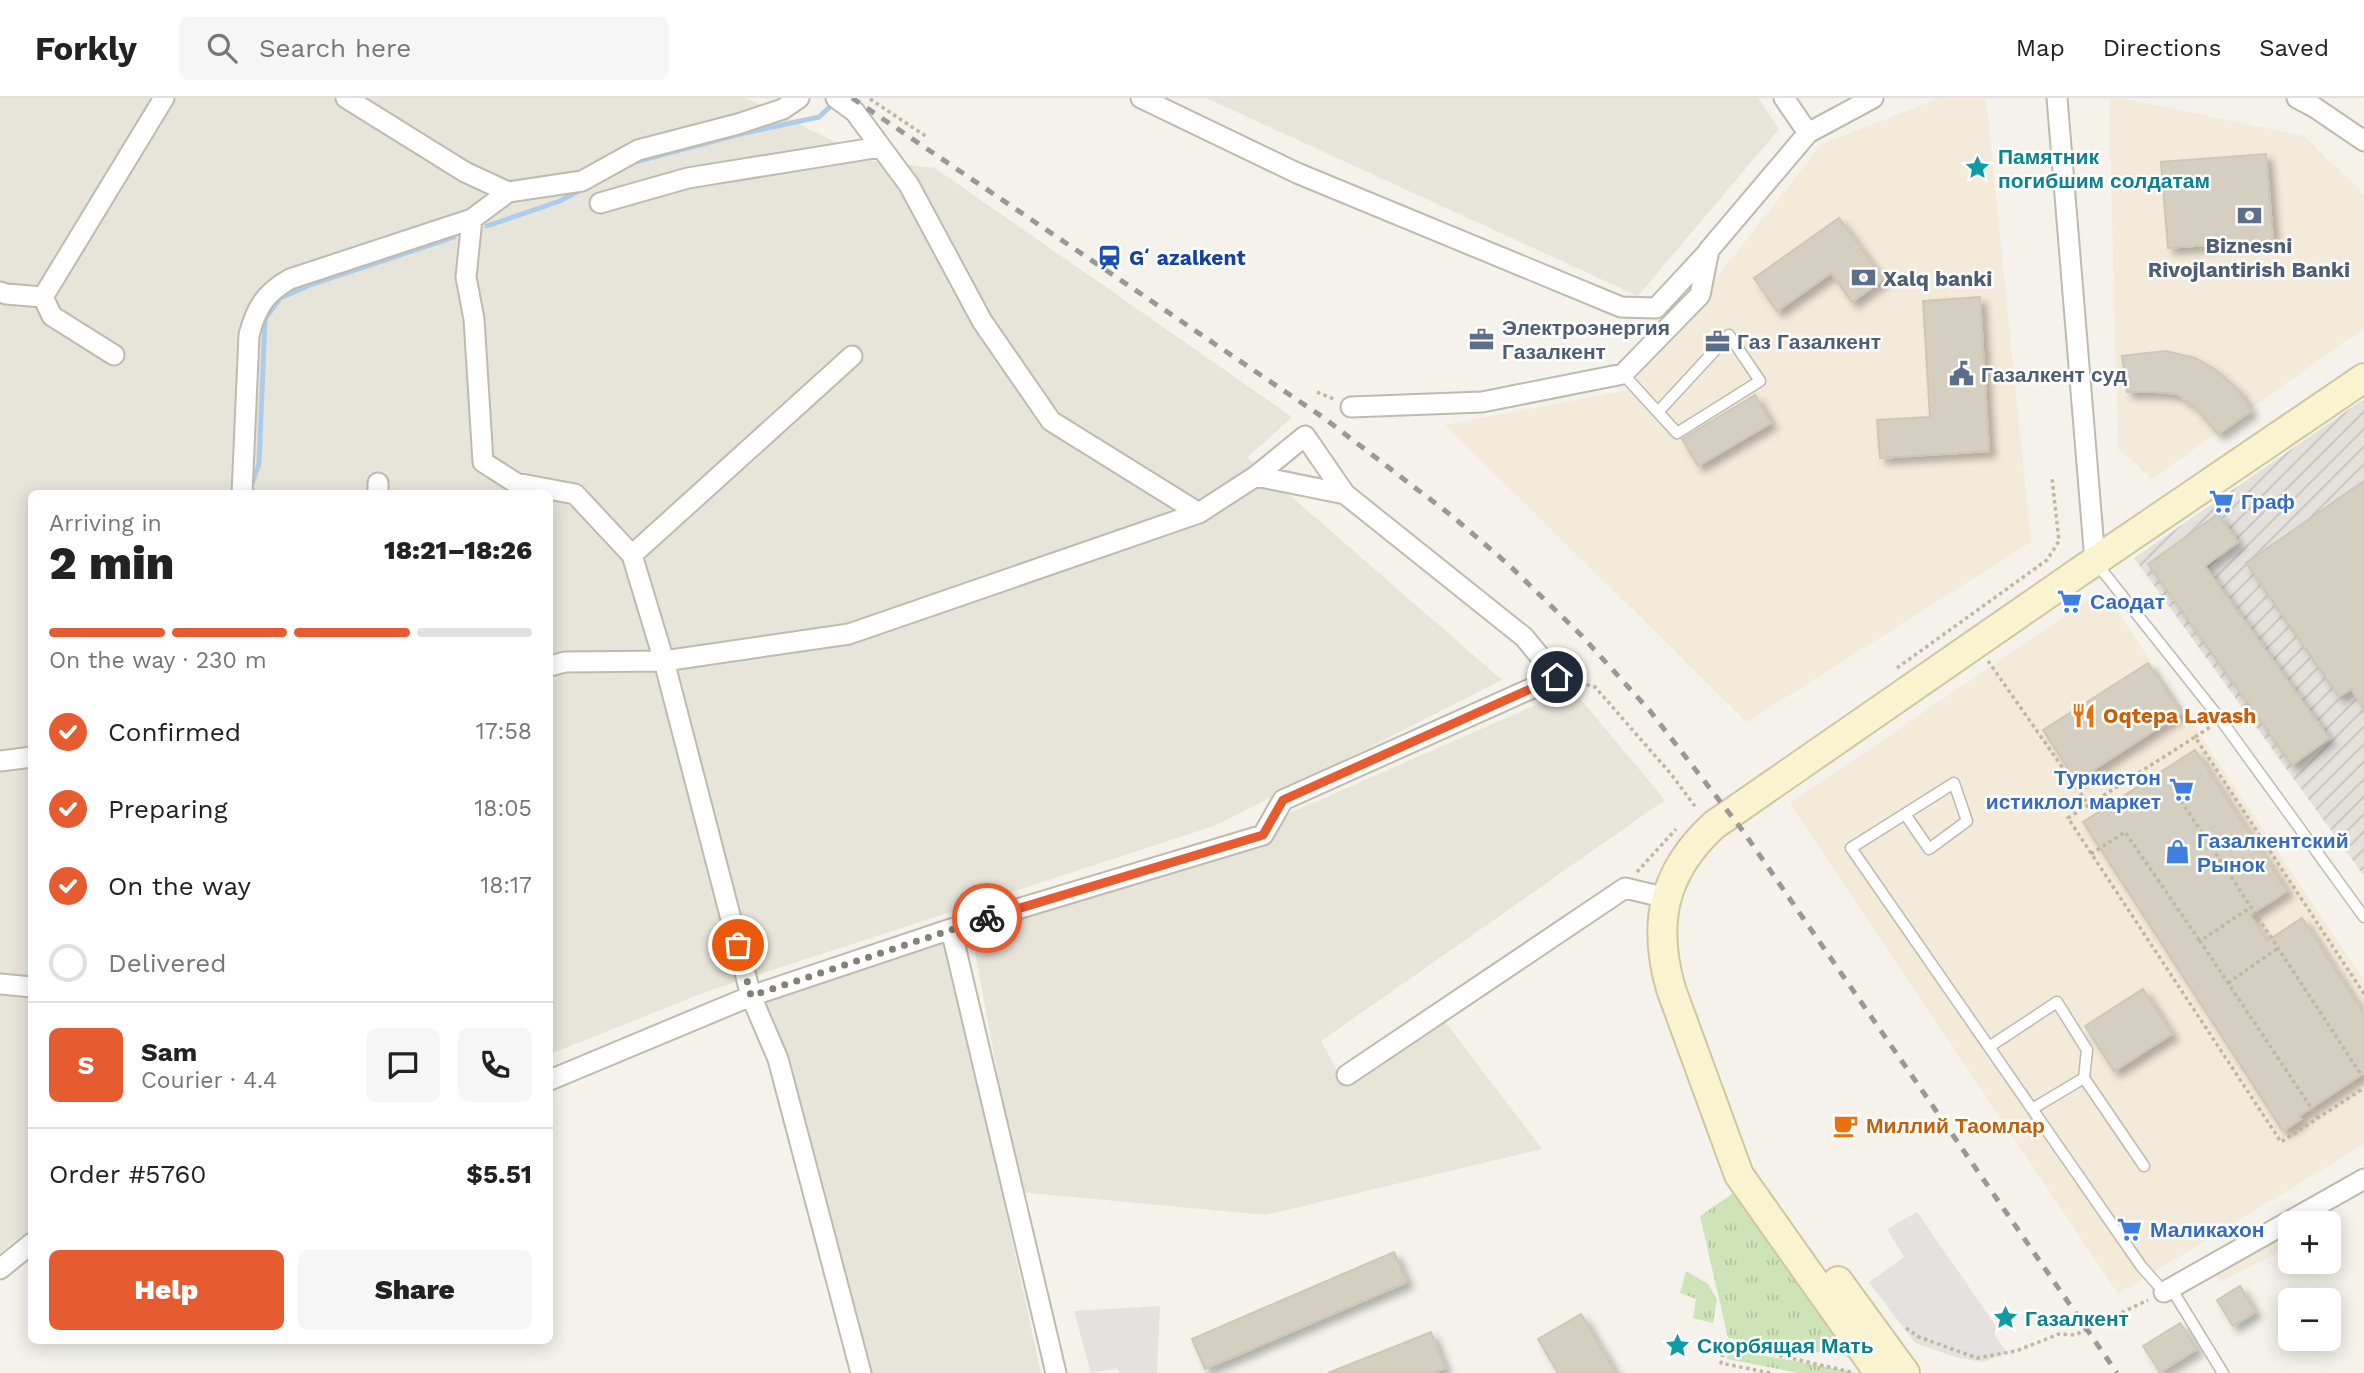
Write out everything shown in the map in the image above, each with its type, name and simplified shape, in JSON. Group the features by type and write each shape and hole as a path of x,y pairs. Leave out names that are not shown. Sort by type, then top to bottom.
{"main road":[{"path":"1879,1373 1738,1175 1668,978 1663,932 1667,898 1673,878 1684,857 1714,825 2364,378"},
{"path":"1724,1135 1752,1164 1905,1373"}],"street":[{"path":"43,297 164,98"},
{"path":"346,98 466,172 508,192"},
{"path":"242,490 249,335 254,317 275,287 290,279 472,219 508,192 582,181 638,150 738,124 783,109 799,98"},
{"path":"836,98 855,112 909,185 982,321 1051,421 1199,513"},
{"path":"1141,98 1297,173 1620,307 1656,308 1808,133 1873,98"},
{"path":"1784,98 1808,133"},
{"path":"2057,98 2095,561"},
{"path":"2310,101 2364,141"},
{"path":"600,203 688,178 880,146"},
{"path":"472,219 467,276 474,319 483,462 516,483 575,494 632,555 664,661 751,996 778,1059 861,1373"},
{"path":"1351,407 1482,402 1623,374 1700,295 1709,250"},
{"path":"0,292 43,297"},
{"path":"43,297 51,316 114,355"},
{"path":"632,555 852,356"},
{"path":"553,665 565,662 664,661 849,634 1199,513 1256,476 1305,436 1345,494 1524,637 1557,677 1283,800 1263,835 951,929 751,996 553,1079"},
{"path":"1256,476 1345,494"},
{"path":"0,761 28,758"},
{"path":"1347,1075 1625,888 1667,898"},
{"path":"951,929 1056,1373"},
{"path":"0,984 28,987"},
{"path":"2167,1290 2364,1180"},
{"path":"0,1269 28,1246"}],"lane":[{"path":"1623,374 1677,433 1760,381 1729,335 1658,412"},
{"path":"2095,561 2221,720 2364,917"},
{"path":"1905,814 1928,849 1967,821 1954,783 1851,848 2141,1266 2167,1290 2223,1373"},
{"path":"1989,1047 2057,1002 2087,1050 2084,1078 2144,1166"},
{"path":"2032,1109 2084,1078"}],"path":[{"path":"868,98 927,137"},
{"path":"1894,670 2048,560 2059,541 2052,478"},
{"path":"1985,657 2088,804"},
{"path":"1557,677 1595,687 1671,774 1697,809 1689,817"},
{"path":"2364,994 2195,737 2067,818 2281,1142 2364,1088"},
{"path":"2177,795 2364,1079"},
{"path":"1625,888 1643,863 1680,825"},
{"path":"2091,854 2125,832 2318,1118"},
{"path":"2200,941 2251,907"},
{"path":"2228,983 2278,948"},
{"path":"1906,1328 1919,1337 1977,1358 2016,1350 2059,1334 2075,1335 2167,1290"},
{"path":"1770,1373 1721,1363 1725,1342 1856,1373"}],"shaded area":[{"path":"0,98 746,98 874,161 935,168 1292,417 1247,458 1502,680 1214,826 708,991 553,1053 553,490 28,490 28,1235 21,1236 0,1253"},
{"path":"1206,98 1758,98 1779,129 1638,296"},
{"path":"1940,98 1986,98 2031,542 1747,722 1445,425 1628,390 1822,144"},
{"path":"2109,98 2122,98 2304,136 2364,194 2364,328 2152,479 2118,448"},
{"path":"2364,399 2364,876 2134,558"},
{"path":"2103,590 2364,981 2364,1144 2118,1294 1790,803"},
{"path":"1572,689 1665,800 1321,1041 1343,1081 1443,1019 1542,1149 1266,1215 1020,1192 971,931 1110,892"},
{"path":"945,934 1041,1373 873,1373 755,1006"},
{"path":"1917,1212 1998,1329 1994,1334 2007,1353 1983,1362 1958,1358 1915,1343 1869,1282 1904,1257 1887,1229"},
{"path":"2278,1235 2278,1252 2220,1282 2213,1271"},
{"path":"1160,1306 1157,1373 1119,1373 1117,1368 1091,1373 1074,1311"}],"green space":[{"path":"1735,1192 1849,1357 1728,1338 1700,1216"},
{"path":"1686,1271 1708,1284 1717,1299 1713,1323 1693,1318 1696,1299 1680,1293"},
{"path":"1729,1349 1853,1373 1799,1373 1727,1359"}],"building":[{"path":"2266,154 2273,240 2168,248 2161,162"},
{"path":"1839,218 1883,279 1852,302 1831,273 1777,311 1754,278"},
{"path":"1980,297 1989,451 1880,458 1877,420 1930,417 1923,301"},
{"path":"2166,351 2195,358 2216,370 2239,391 2251,411 2218,434 2195,407 2177,394 2127,392 2122,356"},
{"path":"1755,395 1771,423 1698,466 1682,439"},
{"path":"2364,481 2364,709 2351,689 2339,697 2246,563"},
{"path":"2218,514 2238,542 2205,566 2329,738 2292,765 2148,564"},
{"path":"2148,663 2181,713 2076,781 2043,730"},
{"path":"2195,750 2287,891 2250,915 2267,941 2302,918 2364,1014 2364,1073 2299,1116 2301,1119 2283,1131 2083,822"},
{"path":"2143,989 2172,1034 2114,1071 2085,1026"},
{"path":"1394,1252 1407,1282 1205,1369 1192,1339"},
{"path":"2240,1286 2255,1312 2233,1326 2217,1300"},
{"path":"1581,1314 1616,1373 1558,1373 1538,1339"},
{"path":"2180,1323 2197,1349 2160,1372 2143,1346"},
{"path":"1431,1332 1445,1368 1432,1373 1328,1373"}],"waterway":[{"path":"631,163 740,134 819,117 834,103"},
{"path":"487,226 560,201 582,189"},
{"path":"250,489 259,464 265,319 280,298 310,285 454,237"}],"railway":[{"path":"852,98 1324,418 1452,516 1509,565 1582,636 1650,711 1743,831 2117,1373"}],"way so far":[{"path":"738,945 751,996 987,918"}],"place":[{"name":"Памятник погибшим солдатам","path":"1978,168"},
{"name":"Biznesni Rivojlantirish Banki","path":"2249,216"},
{"name":"Gʻazalkent","path":"1109,257"},
{"name":"Xalq banki","path":"1863,278"},
{"name":"Электроэнергия Газалкент","path":"1482,339"},
{"name":"Газ Газалкент","path":"1717,341"},
{"name":"Газалкент суд","path":"1961,374"},
{"name":"Граф","path":"2221,501"},
{"name":"Саодат","path":"2070,601"},
{"name":"Oqtepa Lavash","path":"2083,715"},
{"name":"Туркистон истиклол маркет","path":"2181,789"},
{"name":"Газалкентский Рынок","path":"2177,852"},
{"name":"Миллий Таомлар","path":"1846,1125"},
{"name":"Маликахон","path":"2130,1229"},
{"name":"Газалкент","path":"2005,1318"},
{"name":"Скорбящая Мать","path":"1677,1345"}],"route":[{"path":"987,918 1263,835 1283,800 1557,677"}]}
